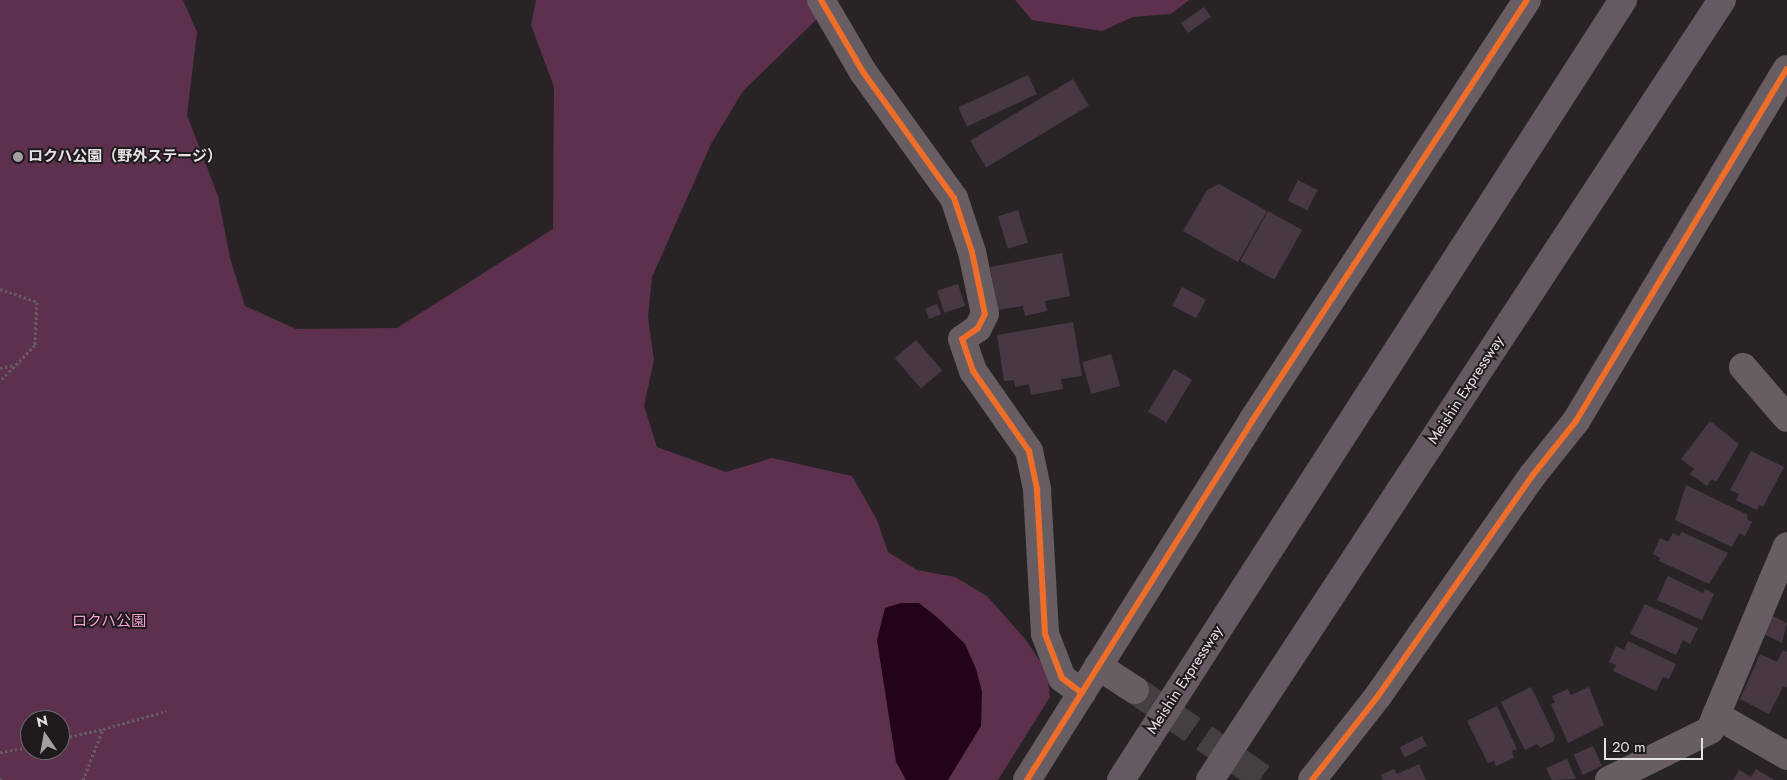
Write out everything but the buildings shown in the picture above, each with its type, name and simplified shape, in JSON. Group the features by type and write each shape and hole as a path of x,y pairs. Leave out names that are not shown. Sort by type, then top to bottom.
{"highway":[{"name":"Meishin Expressway","path":"1121,780 1623,0"},
{"name":"Meishin Expressway","path":"1210,780 1722,0"}],"street":[{"path":"821,0 863,72 954,198 972,252 985,314 978,328 962,339 973,371 1030,450 1037,490 1046,634 1062,678 1082,693"},
{"path":"1027,780 1258,413 1527,0"},
{"path":"1312,780 1378,696 1527,484 1576,421 1787,69"},
{"path":"1743,367 1787,418"},
{"path":"1609,780 1710,730 1787,546"},
{"path":"1098,666 1135,690"},
{"path":"1716,715 1787,756"}],"path":[{"path":"0,289 37,302 35,345 0,381"},
{"path":"0,368 16,364"},
{"path":"70,737 166,711"},
{"path":"83,780 103,729"},
{"path":"0,752 20,749"}],"green space":[{"name":"ロクハ公園","path":"0,0 183,0 197,32 187,115 218,196 230,258 245,306 296,329 397,328 553,229 554,87 531,25 536,0 831,0 818,18 743,91 711,144 652,277 648,317 654,360 644,406 657,447 726,472 772,458 852,476 877,520 888,552 917,570 955,577 987,596 1025,639 1047,671 1050,697 998,780 0,780"},
{"path":"1015,0 1189,0 1171,14 1133,17 1102,31 1032,20"}],"shaded area":[{"path":"901,603 919,603 938,618 965,644 976,669 982,692 981,726 948,780 906,780 896,762 877,640 885,608"}],"tunnel":[{"path":"1135,690 1265,780"}],"cycle path":[{"path":"821,0 863,72 954,198 972,252 985,314 978,328 962,339 973,371 1029,451 1037,490 1045,634 1062,678 1082,693"},
{"path":"1027,780 1252,421 1527,0"},
{"path":"1312,780 1378,696 1532,476 1576,421 1787,69"}],"place":[{"name":"ロクハ公園（野外ステージ）","path":"18,157"}]}
